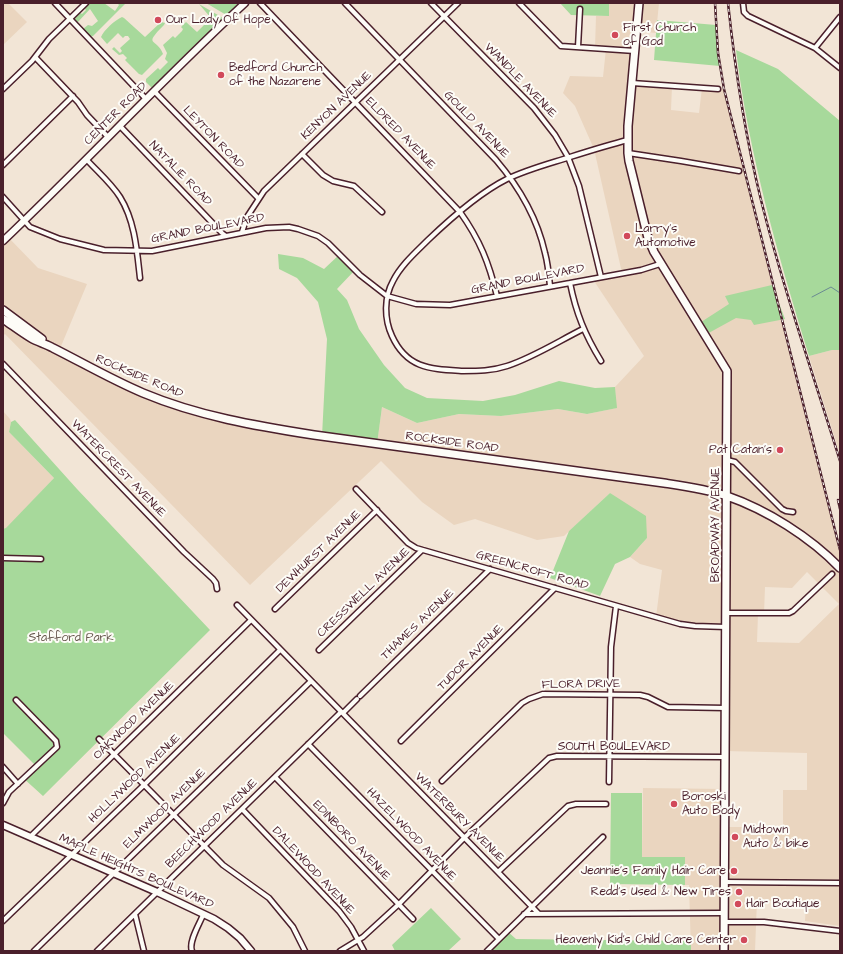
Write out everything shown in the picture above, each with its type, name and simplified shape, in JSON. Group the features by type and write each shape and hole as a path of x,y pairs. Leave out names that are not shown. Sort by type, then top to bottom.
{"main road":[{"name":"CENTER ROAD","path":"3,242 87,160 154,91 245,3"},
{"name":"BROADWAY AVENUE","path":"639,3 628,140 629,161 648,238 660,264 727,371 724,951"},
{"name":"ROCKSIDE ROAD","path":"3,310 53,348"},
{"name":"ROCKSIDE ROAD","path":"3,319 31,338 53,348 104,376 142,393 192,410 246,424 314,435 676,484 727,496 774,518 798,532 814,543 838,566"},
{"name":"MAPLE HEIGHTS BOULEVARD","path":"3,825 157,892 203,915 228,928 240,938 251,951"}],"street":[{"path":"55,3 146,99"},
{"path":"3,89 35,57 49,39 86,3"},
{"name":"ELDRED AVENUE","path":"260,3 460,212 482,248 490,267 497,296"},
{"name":"GOULD AVENUE","path":"345,3 496,160 511,178 531,210 539,232 546,254 550,286"},
{"name":"WANDLE AVENUE","path":"431,3 541,116 555,135 568,157 579,186 601,277"},
{"name":"KENYON AVENUE","path":"242,232 247,216 258,198 269,185 458,3"},
{"path":"519,3 558,43 565,46 636,51"},
{"path":"743,3 744,12 748,16 815,48 840,68"},
{"path":"578,47 580,9"},
{"path":"815,48 840,17"},
{"path":"35,57 73,96 87,115 108,137"},
{"path":"632,83 718,89"},
{"name":"LEYTON ROAD","path":"154,91 258,198"},
{"path":"3,165 73,96"},
{"name":"NATALIE ROAD","path":"120,126 226,236"},
{"path":"583,329 519,361 494,370 479,371 430,369 407,357 393,338 387,317 387,296 394,280 418,250 437,231 460,212 496,186 539,166 628,140"},
{"path":"628,153 739,171"},
{"path":"302,154 323,175 333,181 354,186 382,212"},
{"path":"87,160 109,182 125,206 133,230 140,278"},
{"name":"GRAND BOULEVARD","path":"3,197 24,221 33,228 74,244 104,250 156,250 271,227 289,227 307,231 330,244 360,276 387,296 416,304 433,306 450,305 641,270 660,264"},
{"path":"570,283 583,329 601,361"},
{"name":"WATERCREST AVENUE","path":"3,364 179,547 213,579 216,583 217,589"},
{"path":"727,460 735,462 782,509 793,512"},
{"name":"GREENCROFT ROAD","path":"356,489 408,543 422,550 680,624 726,627"},
{"name":"DEWHURST AVENUE","path":"275,609 377,510"},
{"name":"CRESSWELL AVENUE","path":"319,650 422,550"},
{"path":"3,558 41,559"},
{"name":"THAMES AVENUE","path":"359,697 490,570"},
{"path":"726,614 789,613 793,611 832,574"},
{"name":"TUDOR AVENUE","path":"401,741 555,588"},
{"name":"WATERBURY AVENUE","path":"237,605 538,913"},
{"path":"609,782 611,647 616,606"},
{"name":"OAKWOOD AVENUE","path":"31,836 251,620"},
{"name":"HOLLYWOOD AVENUE","path":"3,921 144,785 280,650"},
{"name":"ELMWOOD AVENUE","path":"34,951 310,681"},
{"name":"FLORA DRIVE","path":"442,781 522,704 529,699 543,694 645,696 668,707 726,708"},
{"name":"BEECHWOOD AVENUE","path":"97,951 308,744 359,697"},
{"path":"3,803 9,792 57,747 56,741 16,700"},
{"path":"99,739 223,865 269,898 293,927 305,951"},
{"name":"HAZELWOOD AVENUE","path":"308,744 499,939"},
{"name":"SOUTH BOULEVARD","path":"340,951 358,940 399,904 464,838 549,758 557,756 725,757"},
{"path":"3,766 18,784"},
{"name":"EDINBORO AVENUE","path":"275,777 413,919"},
{"path":"498,872 568,806 576,804 606,804"},
{"name":"DALEWOOD AVENUE","path":"242,809 339,911 351,927 364,951"},
{"path":"487,951 603,837"},
{"path":"725,882 840,883"},
{"path":"524,914 724,913"},
{"path":"135,914 144,951"},
{"path":"192,951 192,942 203,915"},
{"path":"724,922 764,922 840,931"}],"shaded area":[{"path":"3,3 8,3 27,22 3,45"},
{"path":"609,3 659,3 656,33 637,31 632,82 672,86 671,110 699,113 702,88 724,89 840,551 840,926 805,921 806,903 757,900 755,951 691,951 689,885 685,885 685,858 642,857 643,788 725,789 725,827 783,827 783,790 807,790 807,753 725,751 726,627 695,626 656,617 662,570 640,564 630,557 647,538 610,493 564,536 537,540 475,519 454,525 422,502 381,461 250,585 5,334 3,336 3,241 8,237 38,268 87,284 59,351 110,379 209,415 377,443 382,407 417,423 459,414 501,416 558,409 587,414 616,408 615,387 644,356 592,278 622,273 594,149 575,106 563,93 570,76 603,77 606,49 595,48 596,16 609,16","holes":["807,572 839,604 799,643 757,642 758,614 764,614 765,587 792,588"]},
{"path":"832,350 840,350 840,454 809,356"},
{"path":"3,411 11,422 9,432 54,478 6,529 3,529"}],"green space":[{"path":"89,3 104,3 115,11 119,5 117,3 126,3 93,36 90,37 83,29 88,25 92,26 98,21 90,9 77,23 74,19 79,12 82,14 86,10 84,8"},
{"path":"206,3 237,3 239,5 228,16"},
{"path":"560,3 609,3 609,16 571,15"},
{"path":"199,4 223,18 152,88 146,82 146,79 158,68 160,70 168,62 165,59 167,53 163,45 173,36 175,38 182,31 183,29 181,27 186,22 197,32 211,18"},
{"path":"122,17 145,37 161,22 165,23 152,39 158,45 163,54 142,75 139,74 125,60 127,58 123,54 119,55 112,49 114,47 120,53 122,51 120,48 130,39 128,36 123,38 118,33 107,44 101,37 116,20"},
{"path":"657,20 716,25 720,66 654,60"},
{"path":"736,50 778,69 840,121 840,350 832,350 809,356 786,280 766,205 749,128"},
{"path":"278,254 303,258 324,269 340,254 355,270 337,289 347,300 359,329 384,365 405,388 427,398 483,401 515,395 559,381 595,388 615,387 617,408 587,414 558,409 501,416 459,414 417,423 382,407 377,444 322,436 327,339 318,302 297,278 279,269"},
{"path":"772,285 785,319 754,325 751,320 736,318 705,335 698,324 729,304 725,296"},
{"name":"Stafford Park","path":"15,420 77,489 210,630 43,796 22,777 35,765 3,733 3,529 6,528 54,478 9,432 11,422"},
{"path":"610,493 646,516 647,538 630,557 615,564 600,596 550,578 569,531"},
{"path":"611,793 642,793 642,857 685,857 685,885 610,884"},
{"path":"431,908 461,939 448,951 395,951 392,945"},
{"path":"507,931 516,939 691,941 691,951 487,951"}],"waterway":[{"path":"812,297 831,287 840,293"}],"railway":[{"path":"715,3 718,53 724,89 840,550"},
{"path":"728,3 741,102 761,200 789,298 840,461"},
{"path":"838,500 840,509"}],"place":[{"name":"Our Lady Of Hope","path":"158,20"},
{"name":"First Church of God","path":"615,35"},
{"name":"Bedford Church of the Nazarene","path":"221,75"},
{"name":"Larry's Automotive","path":"627,236"},
{"name":"Pat Catan's","path":"780,450"},
{"name":"Boroski Auto Body","path":"674,804"},
{"name":"Midtown Auto & bike","path":"735,837"},
{"name":"Jeannie's Family Hair Care","path":"734,871"},
{"name":"Redd's Used & New Tires","path":"739,892"},
{"name":"Hair Boutique","path":"738,904"},
{"name":"Heavenly Kid's Child Care Center","path":"744,940"}]}
